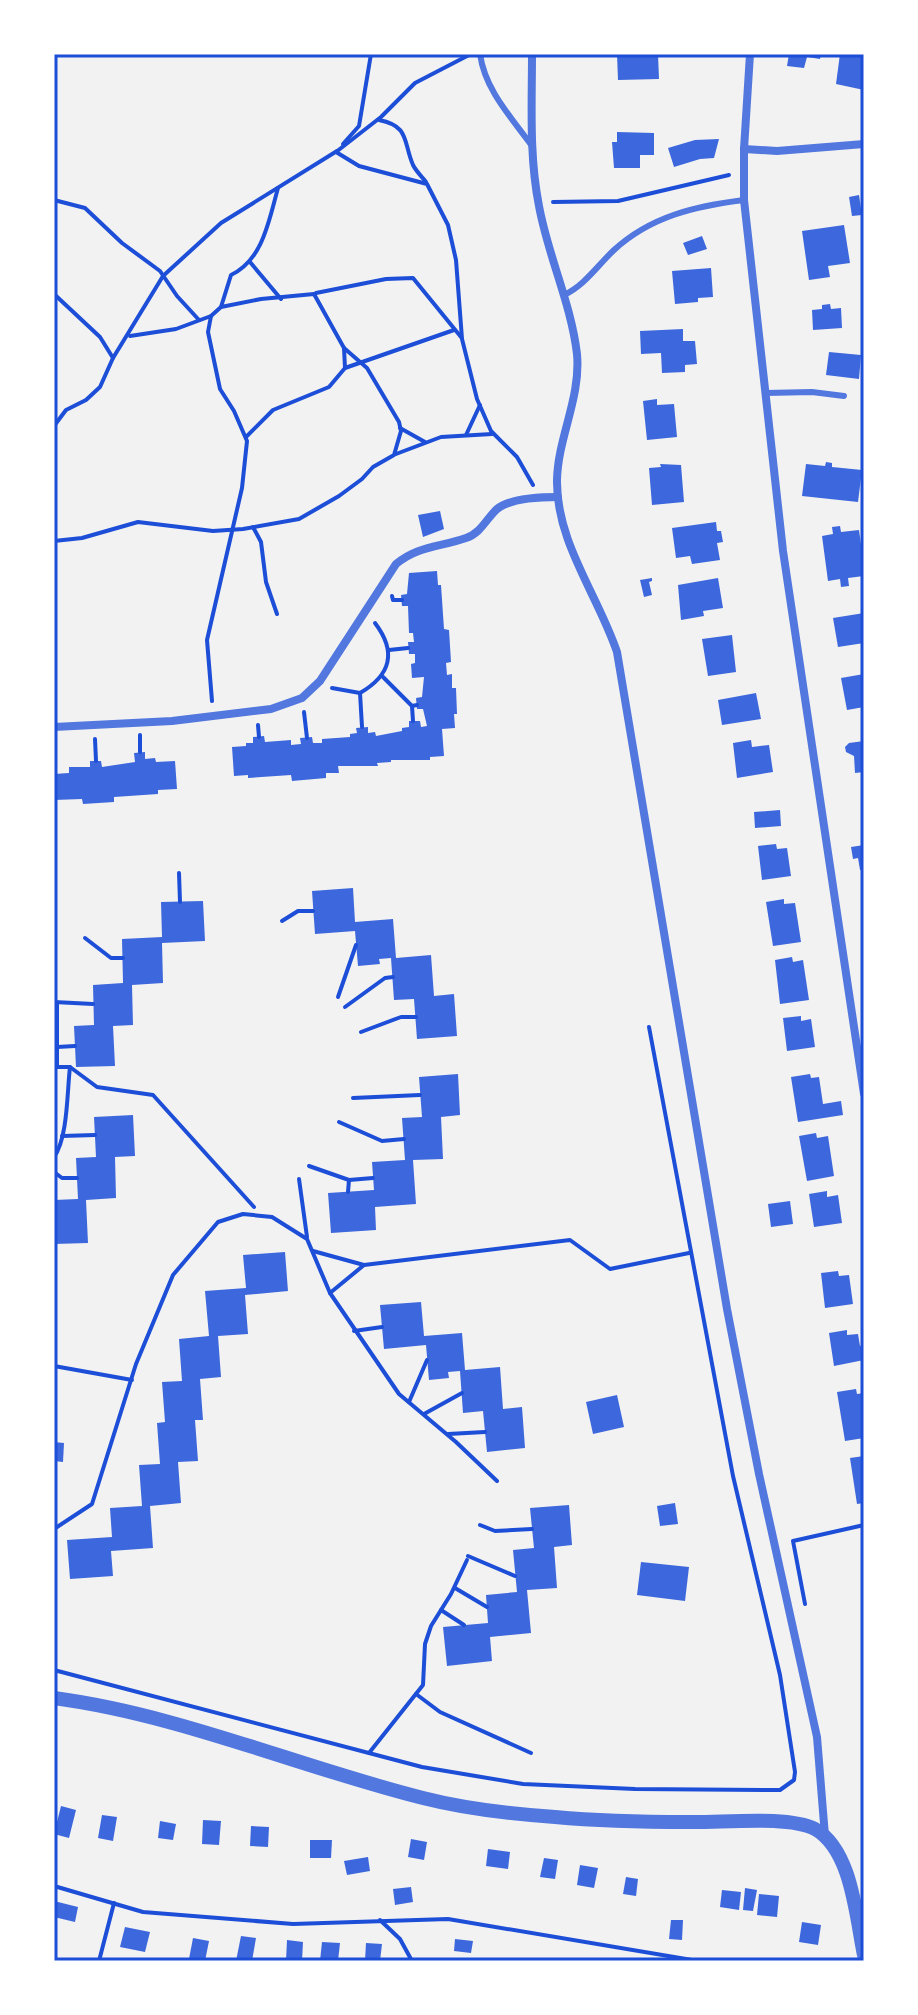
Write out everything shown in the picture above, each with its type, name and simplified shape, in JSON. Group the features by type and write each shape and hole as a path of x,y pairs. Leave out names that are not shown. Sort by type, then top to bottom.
{"street":[{"path":"532,54 532,146 538,203 564,295 577,356 577,382 560,459 558,497 573,550 617,652 727,1309 759,1474 817,1737 825,1837"},
{"path":"750,54 744,200 797,655 864,1094"},
{"path":"744,149 777,151 864,144"},
{"path":"54,727 172,721 271,709 302,698 320,681 396,564 408,554 469,538 501,506 540,497 558,497"},
{"path":"54,1698 134,1712 425,1798 488,1810 586,1819 783,1822 807,1826 825,1837 841,1857 864,1955"}],"lane":[{"path":"477,54 482,73 493,92 532,146"},
{"path":"564,295 578,288 627,238 645,228 689,208 744,200"},
{"path":"766,393 812,392 844,396"}],"path":[{"path":"336,152 359,126 371,54"},
{"path":"54,426 66,410 86,400 100,387 113,358 163,276 221,223 336,152 377,120 415,83 464,56 477,54"},
{"path":"377,120 390,122 401,130 414,167 427,184 448,225 456,260 462,339 480,405 494,434 517,457 540,497"},
{"path":"336,152 359,166 427,184"},
{"path":"538,203 618,201 743,172"},
{"path":"129,336 176,329 211,316 221,307 231,275 250,262 260,246 278,187"},
{"path":"54,200 85,208 163,276 199,320"},
{"path":"250,262 281,299"},
{"path":"221,307 314,294 386,279 413,278 462,339"},
{"path":"54,294 100,337 113,358"},
{"path":"314,294 344,348 362,363 378,385 400,428 425,442"},
{"path":"211,316 208,332 220,389 246,437 245,470 207,640 213,715"},
{"path":"246,437 273,410 329,387 345,368 454,330"},
{"path":"344,348 345,368"},
{"path":"466,435 480,405"},
{"path":"394,455 400,428"},
{"path":"54,541 82,538 138,522 213,531 299,519 339,496 373,467 394,455 441,437 494,434"},
{"path":"253,527 261,542 266,582 277,614"},
{"path":"320,681 335,690 360,693 382,676 389,650 384,635 363,614"},
{"path":"389,650 408,648"},
{"path":"382,676 415,706 413,721"},
{"path":"360,693 362,727"},
{"path":"302,698 307,738"},
{"path":"95,725 96,761"},
{"path":"179,873 180,902"},
{"path":"282,921 298,911 313,911"},
{"path":"85,938 111,958 123,958"},
{"path":"338,997 356,945"},
{"path":"345,1007 385,978 393,977"},
{"path":"93,1004 55,1003 56,1067 70,1067 97,1087 153,1095 254,1207"},
{"path":"361,1032 401,1017 416,1017"},
{"path":"54,1670 422,1767 523,1784 780,1790 794,1780 780,1675 733,1476 649,1027"},
{"path":"57,1047 75,1046"},
{"path":"54,1157 62,1136 70,1067"},
{"path":"353,1098 420,1095"},
{"path":"339,1122 382,1141 404,1139"},
{"path":"62,1136 95,1135"},
{"path":"309,1166 349,1180 373,1178"},
{"path":"54,1172 62,1178 77,1178"},
{"path":"299,1179 307,1239 330,1293 354,1331 399,1394 448,1434 497,1481"},
{"path":"348,1192 349,1180"},
{"path":"54,1529 92,1504 132,1380 173,1275 218,1222 243,1214 272,1217 307,1239"},
{"path":"313,1251 364,1265 570,1240 610,1269 689,1253"},
{"path":"330,1293 364,1265"},
{"path":"354,1331 382,1327"},
{"path":"409,1402 427,1360"},
{"path":"54,1367 132,1380"},
{"path":"424,1414 462,1393"},
{"path":"448,1434 485,1432"},
{"path":"480,1525 495,1531 532,1529"},
{"path":"808,1615 793,1541 864,1525"},
{"path":"369,1753 423,1685 425,1644 431,1626 468,1558 515,1576"},
{"path":"454,1588 487,1607"},
{"path":"441,1610 464,1625"},
{"path":"416,1694 440,1712 531,1753"},
{"path":"54,1886 143,1912 293,1924 448,1919 698,1961"},
{"path":"99,1961 114,1903"},
{"path":"380,1920 400,1939 412,1961"}],"building":[{"path":"617,54 658,54 659,79 618,80"},
{"path":"789,54 821,54 820,59 807,57 804,68 787,66"},
{"path":"840,54 864,54 864,90 836,84"},
{"path":"617,132 654,133 654,155 640,155 640,168 614,168 612,142 617,142"},
{"path":"719,139 714,158 674,167 668,148 695,140"},
{"path":"859,195 862,215 852,216 849,197"},
{"path":"844,225 850,263 828,266 830,277 809,280 802,231"},
{"path":"702,236 707,249 688,255 683,243"},
{"path":"711,268 713,297 675,304 672,271"},
{"path":"830,304 831,309 841,308 842,328 813,330 812,310"},
{"path":"683,329 683,341 695,341 697,364 685,365 685,372 662,373 661,353 641,354 640,331"},
{"path":"829,352 861,355 859,379 826,375"},
{"path":"657,399 657,405 674,404 677,437 647,440 643,401"},
{"path":"826,462 832,463 832,467 862,470 858,502 802,496 806,464 825,466"},
{"path":"660,464 681,465 684,502 652,505 649,468 661,467"},
{"path":"440,511 444,529 423,537 418,515"},
{"path":"716,522 723,542 717,543 720,560 692,564 690,556 676,558 672,528"},
{"path":"840,526 841,532 859,530 864,566 864,576 848,578 849,586 841,587 840,579 828,581 822,536 833,534 832,527"},
{"path":"437,571 444,629 449,630 451,662 446,663 447,675 452,674 452,688 456,688 457,714 454,714 455,728 442,729 444,756 430,757 430,760 391,760 377,763 378,766 338,766 339,773 326,773 326,778 292,781 291,775 234,776 232,747 253,743 253,737 264,736 265,742 291,740 291,745 301,744 300,738 312,737 313,743 322,743 322,739 350,737 350,734 357,733 356,728 368,727 368,733 375,732 376,736 402,731 402,728 409,727 409,721 420,721 421,727 427,726 423,709 417,709 416,698 422,697 424,677 412,678 411,664 415,663 415,654 409,654 408,642 414,642 413,633 409,633 408,606 402,606 401,595 407,594 409,573"},
{"path":"652,578 649,582 652,595 644,597 640,580"},
{"path":"718,578 723,608 703,611 704,616 681,620 678,585"},
{"path":"864,613 864,643 838,647 833,618"},
{"path":"732,635 736,672 708,676 702,639"},
{"path":"864,674 864,707 847,710 841,678"},
{"path":"756,693 761,719 722,725 718,700"},
{"path":"751,740 752,747 769,745 773,772 737,778 733,743"},
{"path":"864,741 864,772 855,773 854,756 846,752 845,747 849,743"},
{"path":"145,752 145,759 175,761 177,789 158,790 158,794 114,797 114,802 83,804 82,799 54,800 54,774 69,773 69,767 90,767 90,761 101,761 102,767 135,762 134,753"},
{"path":"780,810 781,826 755,828 754,812"},
{"path":"776,844 777,849 787,848 791,876 762,880 758,846"},
{"path":"864,845 864,870 860,870 858,858 853,859 851,847"},
{"path":"353,888 355,922 393,919 396,958 431,955 434,996 454,994 457,1036 417,1039 414,999 394,1000 391,958 379,959 380,964 358,966 355,931 315,934 312,891"},
{"path":"784,899 784,904 795,903 801,942 773,946 766,902"},
{"path":"203,901 205,941 162,943 163,983 132,985 133,1025 113,1026 115,1066 76,1067 74,1026 94,1025 93,985 123,983 122,939 162,937 161,902"},
{"path":"792,957 793,962 803,960 809,1000 780,1004 775,960"},
{"path":"801,1016 801,1021 811,1019 815,1047 787,1051 783,1018"},
{"path":"458,1074 460,1115 441,1117 443,1159 413,1160 416,1204 375,1207 376,1230 331,1233 328,1193 374,1190 372,1162 405,1160 402,1118 422,1117 419,1077"},
{"path":"810,1074 811,1078 819,1077 823,1104 841,1101 843,1115 798,1122 791,1077"},
{"path":"133,1115 135,1156 115,1157 116,1198 86,1200 88,1243 54,1244 54,1200 78,1199 76,1158 96,1157 94,1117"},
{"path":"816,1133 817,1138 828,1136 834,1176 807,1181 799,1136"},
{"path":"827,1191 827,1197 838,1195 842,1223 814,1227 809,1194"},
{"path":"790,1201 793,1224 771,1227 768,1204"},
{"path":"285,1252 288,1291 245,1295 248,1334 218,1336 221,1377 200,1379 203,1420 195,1420 198,1461 178,1462 181,1503 150,1506 153,1548 111,1551 113,1576 70,1579 67,1540 112,1537 110,1508 142,1506 139,1465 160,1464 157,1423 165,1422 162,1382 182,1381 179,1339 209,1336 205,1291 246,1288 243,1255"},
{"path":"838,1271 839,1276 849,1275 853,1304 825,1308 821,1273"},
{"path":"421,1302 424,1336 462,1333 465,1370 500,1367 503,1409 522,1407 525,1448 487,1452 483,1411 463,1413 460,1371 448,1372 449,1378 429,1380 426,1345 384,1349 380,1305"},
{"path":"847,1330 847,1335 858,1334 860,1346 864,1345 864,1360 834,1366 829,1333"},
{"path":"856,1389 857,1394 864,1393 864,1438 845,1441 837,1392"},
{"path":"617,1395 624,1427 593,1434 586,1402"},
{"path":"54,1442 64,1443 63,1462 54,1461"},
{"path":"864,1456 864,1503 857,1504 850,1458"},
{"path":"675,1503 678,1524 660,1526 657,1506"},
{"path":"569,1505 572,1545 554,1547 557,1588 527,1590 531,1633 490,1637 492,1661 447,1666 443,1627 488,1623 486,1595 517,1592 513,1550 534,1548 530,1508"},
{"path":"641,1562 689,1567 685,1601 637,1595"},
{"path":"61,1806 76,1810 69,1838 54,1834"},
{"path":"102,1815 117,1817 113,1841 98,1838"},
{"path":"203,1820 221,1821 219,1845 202,1844"},
{"path":"160,1821 176,1824 173,1840 158,1838"},
{"path":"251,1826 269,1827 268,1847 250,1846"},
{"path":"411,1839 427,1842 424,1860 408,1857"},
{"path":"310,1840 332,1840 331,1858 310,1858"},
{"path":"488,1849 510,1852 508,1869 486,1866"},
{"path":"368,1857 370,1871 347,1875 344,1861"},
{"path":"544,1858 558,1860 555,1879 540,1877"},
{"path":"580,1865 598,1868 594,1888 577,1885"},
{"path":"626,1877 638,1879 636,1896 623,1894"},
{"path":"411,1887 413,1902 395,1905 393,1889"},
{"path":"745,1888 757,1890 753,1911 743,1910"},
{"path":"722,1890 741,1892 739,1910 720,1907"},
{"path":"759,1894 779,1896 777,1917 757,1915"},
{"path":"54,1901 78,1907 75,1922 54,1917"},
{"path":"671,1920 683,1920 682,1940 669,1939"},
{"path":"802,1922 821,1925 818,1945 799,1942"},
{"path":"125,1927 150,1932 145,1952 120,1947"},
{"path":"241,1936 256,1938 252,1961 236,1961"},
{"path":"193,1938 209,1941 205,1961 189,1959"},
{"path":"455,1939 473,1941 471,1953 454,1951"},
{"path":"287,1940 303,1942 302,1961 286,1961"},
{"path":"322,1942 340,1943 338,1961 320,1961"},
{"path":"366,1943 382,1944 380,1961 365,1961"}]}
